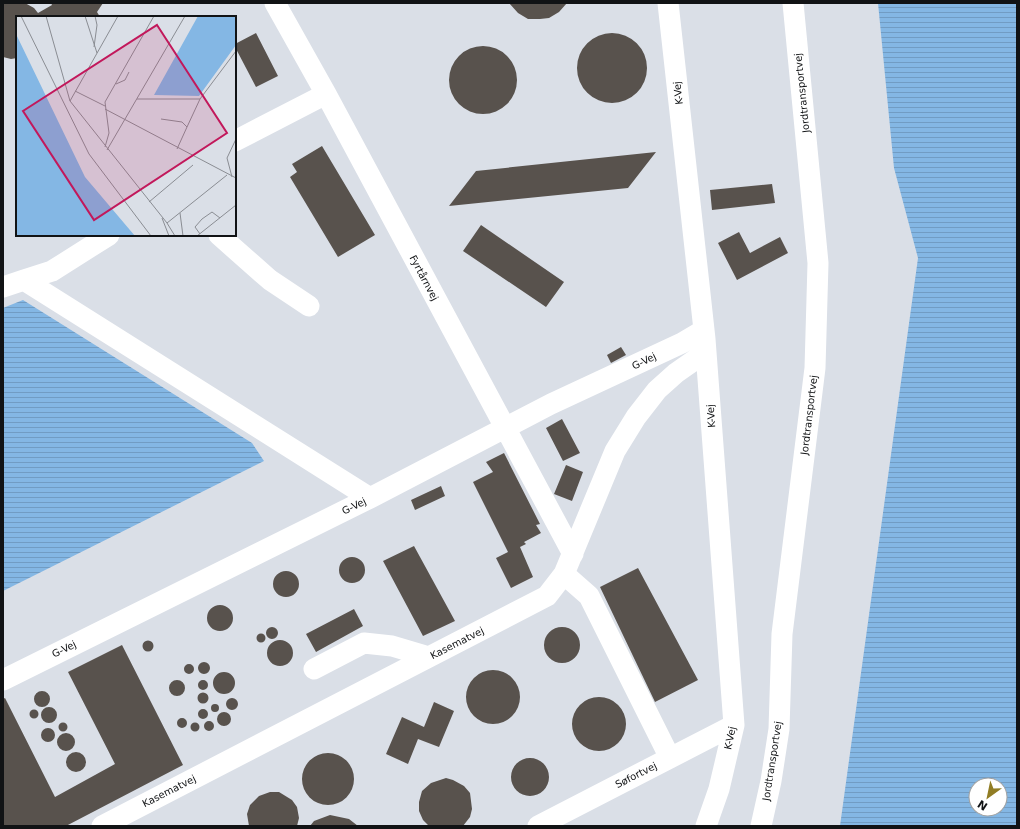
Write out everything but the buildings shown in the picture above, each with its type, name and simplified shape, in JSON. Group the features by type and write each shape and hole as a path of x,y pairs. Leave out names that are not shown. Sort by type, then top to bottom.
{"lane":[{"name":"Fyrtårnvej","path":"275,3 326,94 573,554"},
{"name":"K-Vej","path":"668,3 704,330 734,725 719,789 706,826"},
{"name":"Jordtransportvej","path":"761,826 771,781 779,729 782,634 815,368 818,263 793,3"},
{"path":"236,140 326,94"},
{"path":"3,288 52,271 107,236"},
{"path":"219,236 270,280 309,306"},
{"path":"24,280 370,498"},
{"name":"G-Vej","path":"3,680 370,498 551,404 682,343 704,330"},
{"name":"Kasematvej","path":"102,826 547,596 564,574 615,451 636,417 657,390 676,373 706,352"},
{"path":"564,574 589,596 670,758"},
{"path":"314,669 364,643 398,648 429,657"},
{"name":"Søfortvej","path":"538,826 734,725"}],"water":[{"path":"878,3 1017,3 1017,826 840,826 918,258 894,168"},
{"path":"23,300 252,443 264,461 3,591 3,308"}]}
